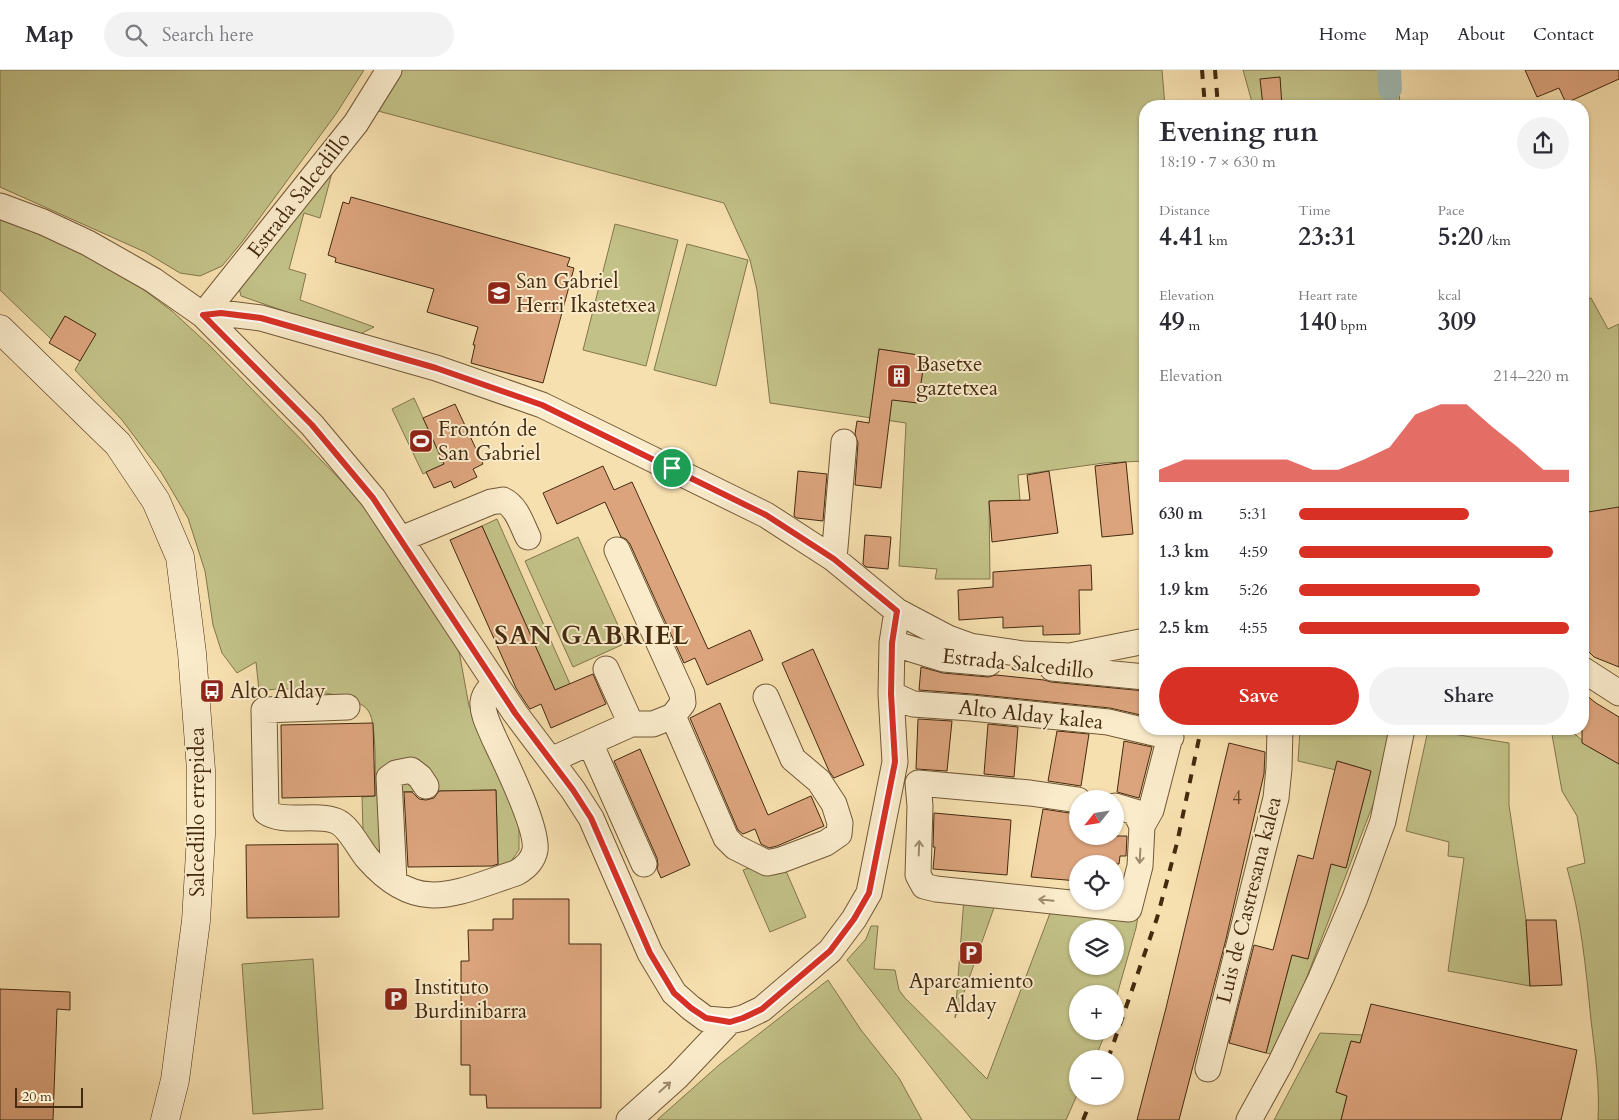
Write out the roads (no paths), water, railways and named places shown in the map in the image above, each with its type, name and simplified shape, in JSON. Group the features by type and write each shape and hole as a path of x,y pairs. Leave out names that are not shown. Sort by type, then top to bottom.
{"street":[{"name":"Estrada Salcedillo","path":"203,315 356,123 389,70"},
{"path":"0,206 43,222 88,243 153,280 203,315 312,425 373,498 515,713 573,790 591,818 650,953 674,993 706,1018 730,1022 762,1009 830,951 854,919 869,893 895,762 891,694 892,643 897,611"},
{"name":"Estrada Salcedillo","path":"203,315 221,313 261,318 436,368 542,405 737,499 786,527 834,559 897,611 948,638 970,646 1023,654 1070,656 1139,642"},
{"name":"Salcedillo errepidea","path":"0,329 118,444 156,501 180,556 193,663 201,770 201,835 196,921 175,1080 165,1120"},
{"path":"834,559 844,442"},
{"path":"401,539 491,502 502,500 510,504 528,537"},
{"path":"551,760 631,724 653,724 673,716 683,704 682,694 617,550"},
{"name":"Estrada Salcedillo","path":"892,643 944,659 1139,677"},
{"path":"606,668 631,724"},
{"path":"1589,674 1619,693"},
{"path":"347,707 264,710 266,812 273,817 316,818 338,822 349,832 368,859 407,891 425,895 448,894 516,873 525,868 535,850 534,838 526,810 487,721 483,703 486,692 495,683"},
{"name":"Alto Alday kalea","path":"891,694 913,704 1108,722 1139,727"},
{"path":"673,716 726,838 735,847 767,863 781,860 826,843 839,834 840,823 834,804 819,781 793,759 766,697"},
{"path":"918,783 920,806 918,875 924,886 936,889 1130,909 1140,866 1142,826 1152,810 1171,735"},
{"name":"Luis de Castresana kalea","path":"1208,1069 1276,798 1280,735"},
{"path":"1249,1120 1281,1062 1321,978 1355,898 1383,821 1401,735"},
{"path":"590,743 644,864"},
{"path":"895,762 918,783 1030,793 1069,799"},
{"path":"394,882 389,778 396,773 410,770 420,777 426,786"},
{"path":"1124,809 1134,812 1142,826"},
{"path":"629,1120 677,1077 730,1022"}],"waterway":[{"path":"1389,70 1390,89"}],"railway":[{"path":"1202,70 1204,100"},
{"path":"1215,70 1218,100"},
{"path":"1111,1050 1157,918 1177,843 1200,735"},
{"path":"1083,1120 1089,1105"}],"place":[{"name":"San Gabriel Herri Ikastetxea","path":"499,293"},
{"name":"Basetxe gaztetxea","path":"899,376"},
{"name":"Frontón de San Gabriel","path":"421,441"},
{"name":"Alto Alday","path":"212,691"},
{"name":"Aparcamiento Alday","path":"971,953"},
{"name":"Instituto Burdinibarra","path":"396,999"}],"district":[{"name":"SAN GABRIEL","path":"592,635"}]}
